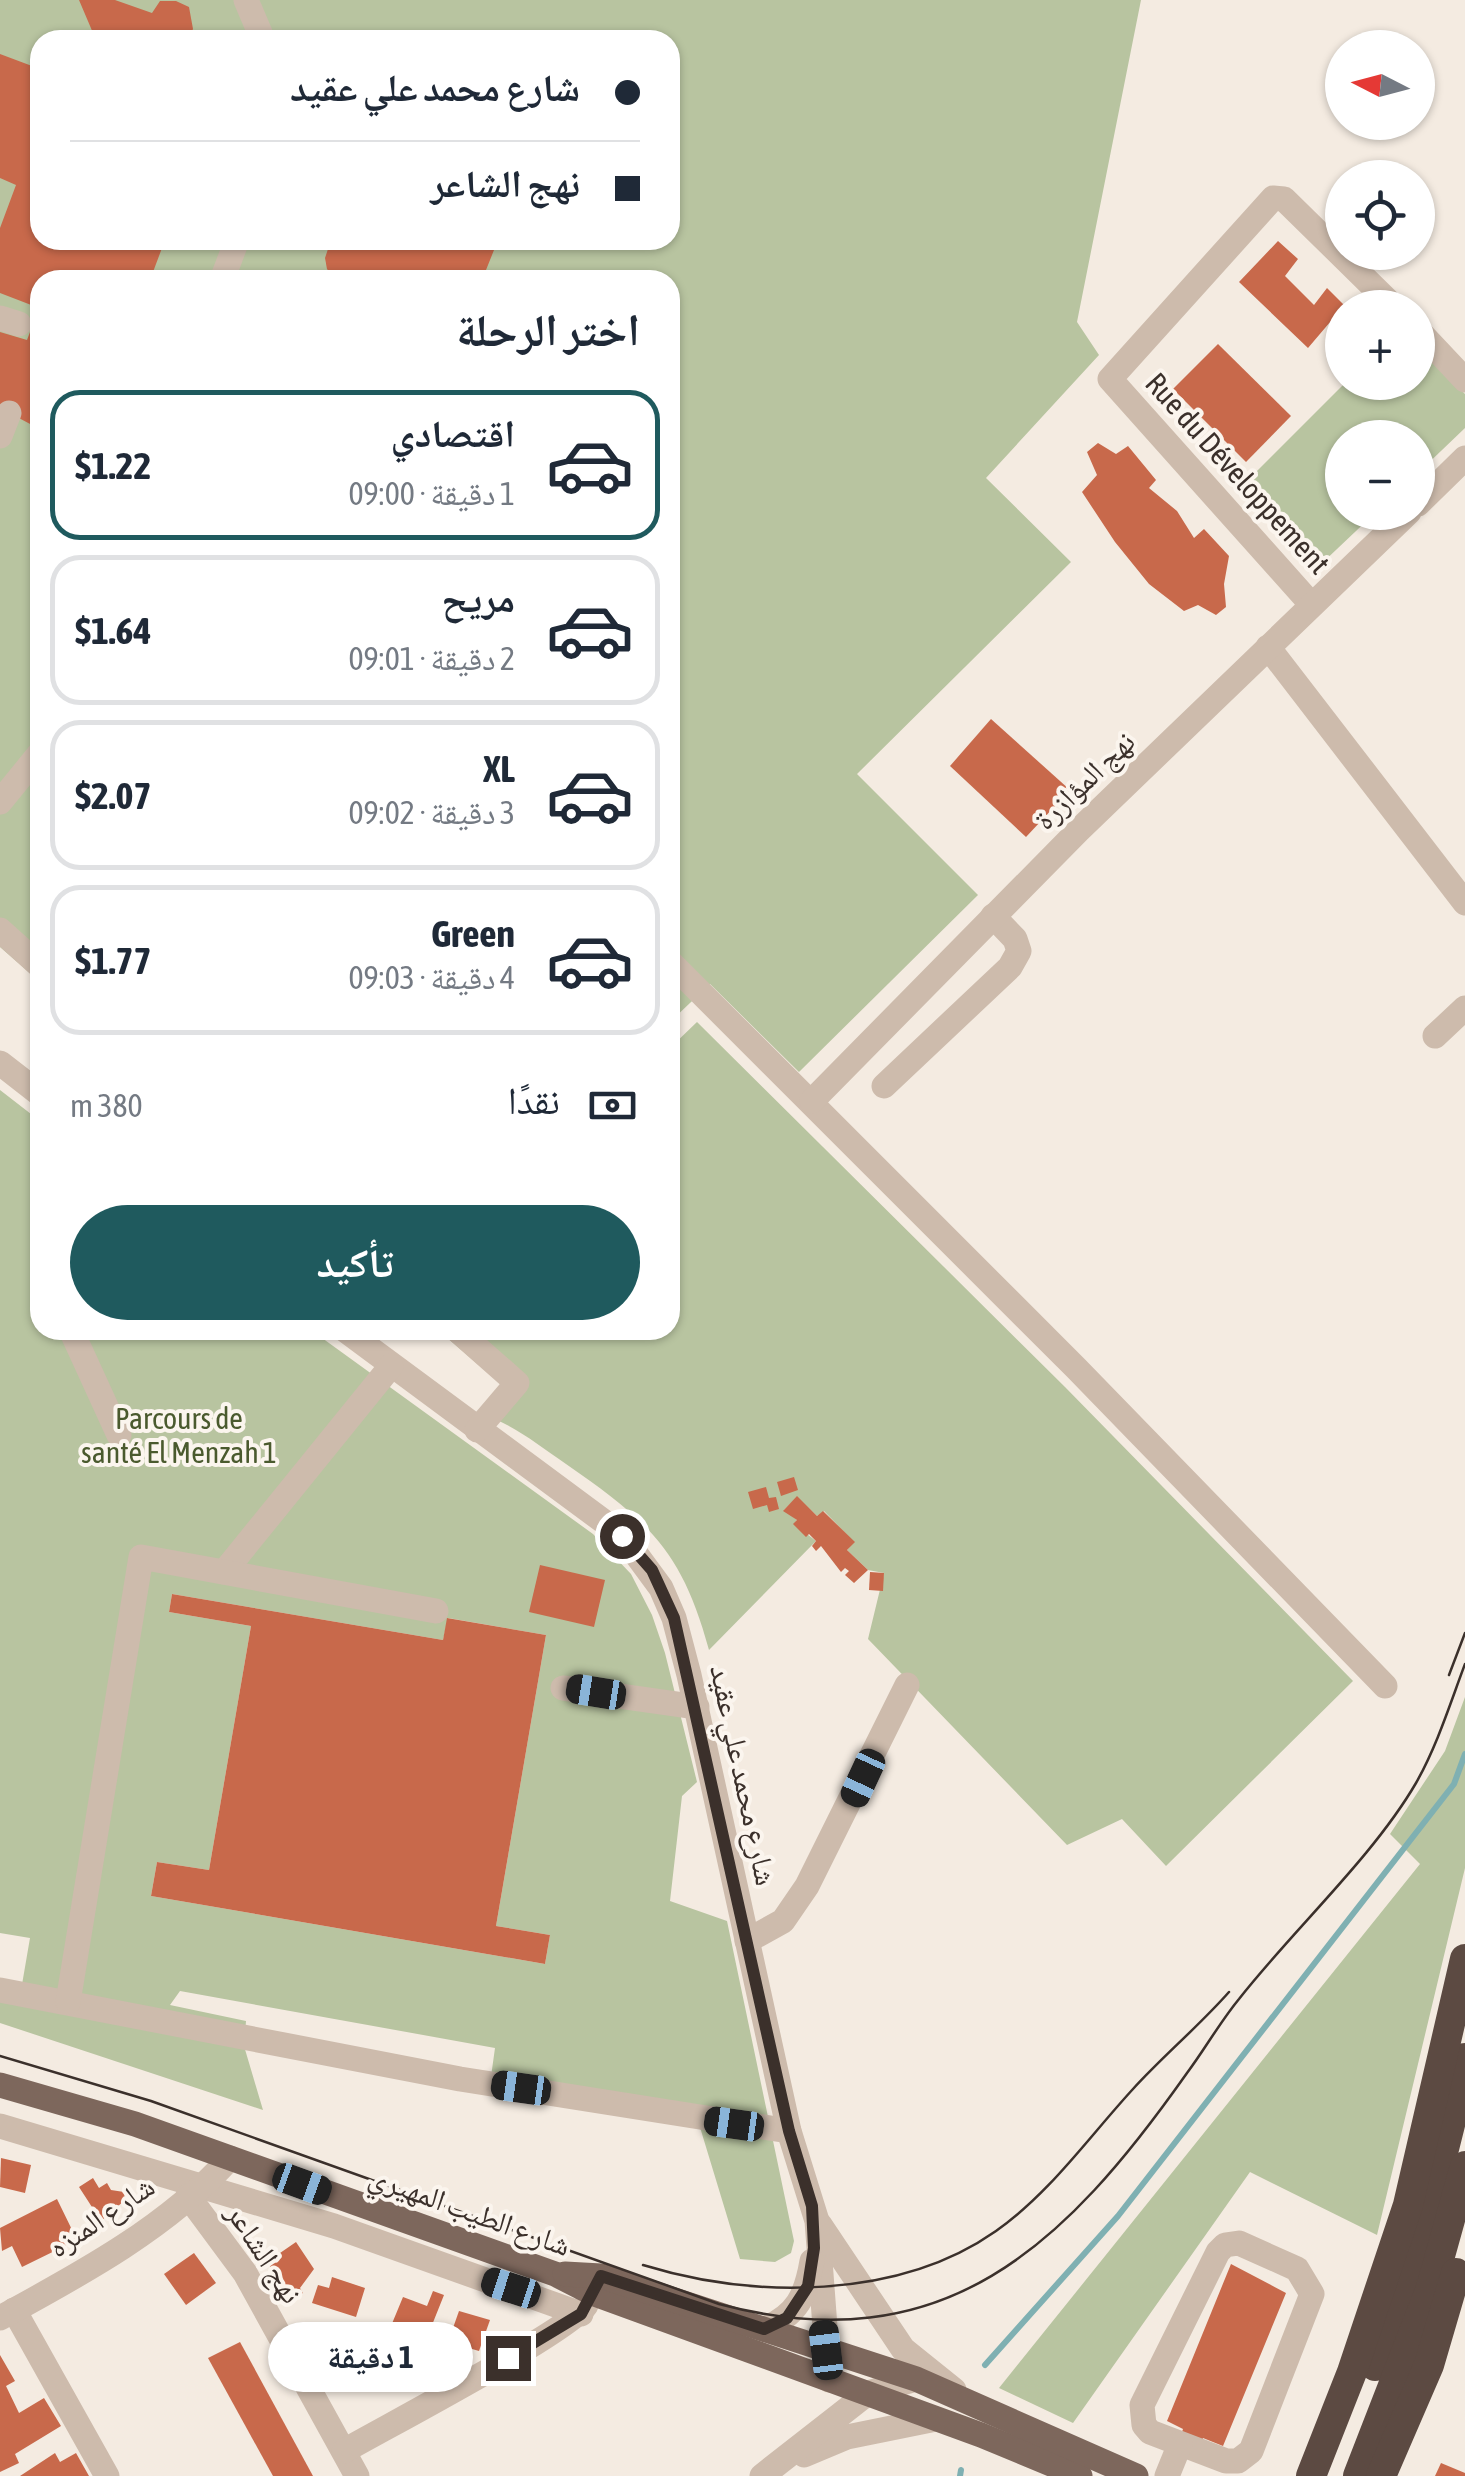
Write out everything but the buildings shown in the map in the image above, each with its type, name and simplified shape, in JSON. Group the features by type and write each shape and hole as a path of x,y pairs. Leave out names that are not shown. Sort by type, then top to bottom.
{"highway":[{"path":"1312,2476 1408,2205 1465,1959"},
{"path":"1331,2476 1401,2299 1440,2166 1465,2058"},
{"path":"1358,2476 1431,2288 1465,2166"},
{"path":"1385,2476 1429,2365 1465,2244"}],"main road":[{"name":"شارع الطيب المهيري","path":"0,2085 134,2124 555,2274 592,2294 868,2393 1063,2473"},
{"path":"592,2294 764,2329 916,2379 1136,2476"}],"street":[{"path":"246,0 260,30"},
{"name":"Rue du Développement","path":"1311,604 1110,380 1273,198 1284,199 1377,290"},
{"path":"1435,348 1465,380"},
{"path":"1435,487 1465,458"},
{"name":"نهج المؤازرة","path":"812,1101 993,916 1390,530"},
{"path":"1268,647 1465,903"},
{"path":"0,802 30,765"},
{"path":"884,1086 1010,967 1019,951 1016,938 993,916"},
{"path":"0,930 30,957"},
{"path":"680,972 787,1083 812,1101 1385,1686"},
{"path":"1435,1036 1465,1008"},
{"path":"0,1063 30,1086"},
{"path":"76,1340 119,1436"},
{"name":"شارع محمد علي عقيد","path":"358,1340 606,1522 638,1551 652,1570 674,1618 789,2131 815,2214 830,2380"},
{"path":"468,1340 517,1383 477,1430"},
{"path":"224,1572 390,1366"},
{"path":"68,2002 141,1557 436,1611"},
{"path":"747,1941 783,1921 807,1886 907,1684"},
{"path":"563,1688 697,1707"},
{"path":"0,1990 460,2079 789,2131"},
{"path":"0,2126 196,2191 592,2294"},
{"name":"شارع المنزه","path":"7,2314 119,2250 196,2191 230,2158"},
{"name":"نهج الشاعر","path":"196,2191 357,2476"},
{"path":"764,2329 787,2318 808,2286 815,2214"},
{"path":"815,2214 903,2350 961,2396 1002,2418"},
{"path":"1240,2243 1296,2269 1309,2285 1311,2302 1251,2451 1238,2461 1226,2461 1180,2444 1150,2432 1144,2425 1142,2405 1218,2252 1225,2245 1240,2243"},
{"path":"344,2451 592,2294"},
{"path":"7,2314 107,2476"},
{"path":"763,2476 868,2393 916,2379"},
{"path":"763,2476 847,2436 936,2420"},
{"path":"1167,2476 1180,2444"}],"green space":[{"path":"0,0 1141,0 1077,322 1099,355 986,478 1071,562 857,774 978,895 799,1072 710,984 680,1012 680,270 30,270 30,973 0,947"},
{"path":"1435,364 1465,394 1465,428 1435,457 1435,420 1325,420 1325,530 1357,530 1318,567 1241,487 1328,400 1435,400"},
{"path":"697,1022 1065,1387 1353,1681 1166,1866 1122,1819 1067,1845 868,1639 884,1573 868,1570 847,1550 854,1542 824,1511 817,1516 797,1497 784,1510 797,1520 794,1524 816,1541 709,1650 674,1562 640,1522 535,1442 479,1413 502,1385 450,1340 680,1340 680,1038"},
{"name":"Parcours de santé El Menzah 1","path":"0,1090 30,1113 30,1340 325,1340 593,1534 631,1574 652,1615 665,1653 697,1782 682,1796 670,1901 727,1921 794,2241 791,2253 775,2262 740,2259 699,2124 489,2091 495,2048 180,1991 170,2005 246,2021 244,2046 263,2110 0,2023 0,2000 19,2002 30,1938 0,1933","holes":["172,1594 443,1640 448,1618 546,1635 496,1926 550,1935 545,1964 151,1896 157,1862 209,1870 251,1626 169,1612"]},
{"path":"1465,1697 1465,1868 1377,2235 1250,2172 1073,2423 999,2388 1420,1864 1390,1834 1445,1751"}],"waterway":[{"path":"985,2365 1118,2216 1454,1784 1465,1754"},
{"path":"960,2476 961,2470"}],"tram line":[{"path":"1449,1675 1465,1633"},
{"path":"0,2056 151,2101 719,2304 799,2318 870,2318 934,2303 992,2276 1045,2238 1094,2191 1141,2135 1239,1999 1398,1811 1430,1754 1465,1664"},
{"path":"643,2265 731,2284 824,2287 915,2270 957,2254 996,2231 1034,2200 1145,2077 1229,1992"}],"route":[{"path":"508,2358 581,2314 601,2276 764,2329 787,2318 797,2308 808,2286 814,2248 812,2206 789,2131 690,1675 661,1588 638,1551 622,1536"}]}
